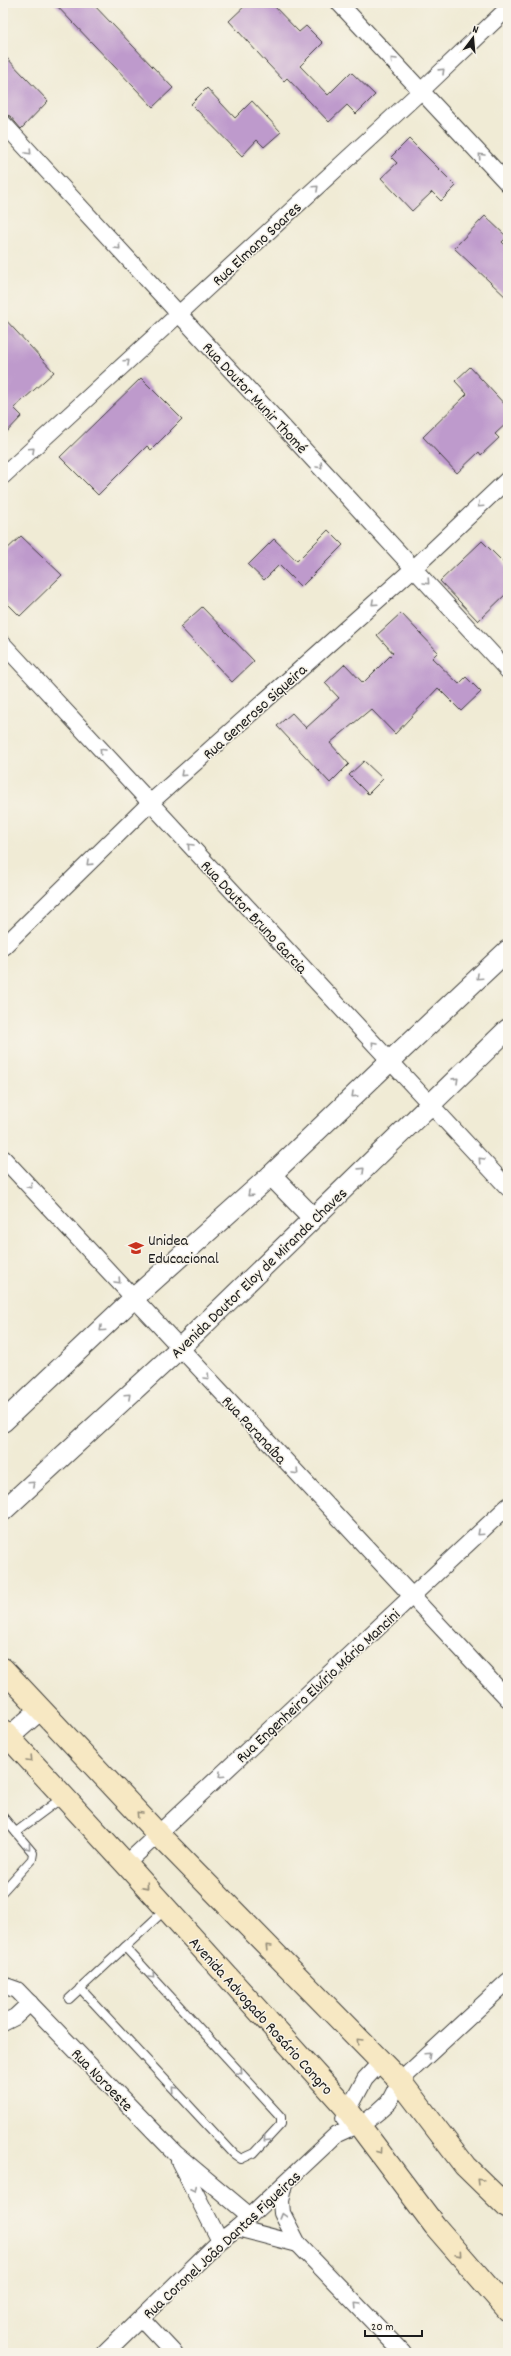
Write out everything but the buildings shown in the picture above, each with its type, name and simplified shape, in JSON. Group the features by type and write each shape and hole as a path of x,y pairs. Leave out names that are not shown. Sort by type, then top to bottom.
{"main road":[{"path":"3,1669 158,1834 380,2063 400,2081 465,2166 508,2208"},
{"name":"Avenida Advogado Rosário Congro","path":"6,1734 354,2116 435,2226 508,2310"}],"street":[{"path":"339,3 508,184"},
{"name":"Rua Elmano Soares","path":"3,476 422,91 508,8"},
{"name":"Rua Doutor Munir Thomé","path":"3,123 508,671"},
{"name":"Rua Generoso Siqueira","path":"3,947 150,803 414,568 508,479"},
{"name":"Rua Doutor Bruno Garcia","path":"3,644 508,1188"},
{"path":"3,1422 134,1298 271,1175 508,950"},
{"name":"Avenida Doutor Eloy de Miranda Chaves","path":"3,1510 180,1348 508,1029"},
{"name":"Rua Paranaíba","path":"3,1158 508,1699"},
{"path":"271,1175 313,1218"},
{"name":"Rua Engenheiro Elvírio Mário Mancini","path":"126,1864 508,1506"},
{"path":"6,1734 41,1709"},
{"path":"380,2063 364,2079 354,2116 368,2120 389,2102 400,2081 508,1981"},
{"name":"Rua Noroeste","path":"3,1985 17,1990 176,2154 250,2216"},
{"path":"3,2023 15,2017 30,2003"},
{"name":"Rua Coronel João Dantas Figueiras","path":"105,2353 142,2319 220,2241 237,2228 285,2184 354,2116"},
{"name":"Rua Noroeste","path":"176,2154 220,2241"},
{"path":"285,2184 281,2201 282,2214 298,2244 403,2353"},
{"path":"237,2228 298,2244"},
{"path":"142,2319 174,2353"}],"lane":[{"path":"16,1832 64,1796"},
{"path":"3,1817 33,1853 32,1859 3,1891"},
{"path":"69,1999 166,1908"},
{"path":"80,1988 234,2154 242,2159 254,2153 281,2124 281,2117 125,1948"}],"place":[{"name":"Unidea Educacional","path":"136,1248"}]}
